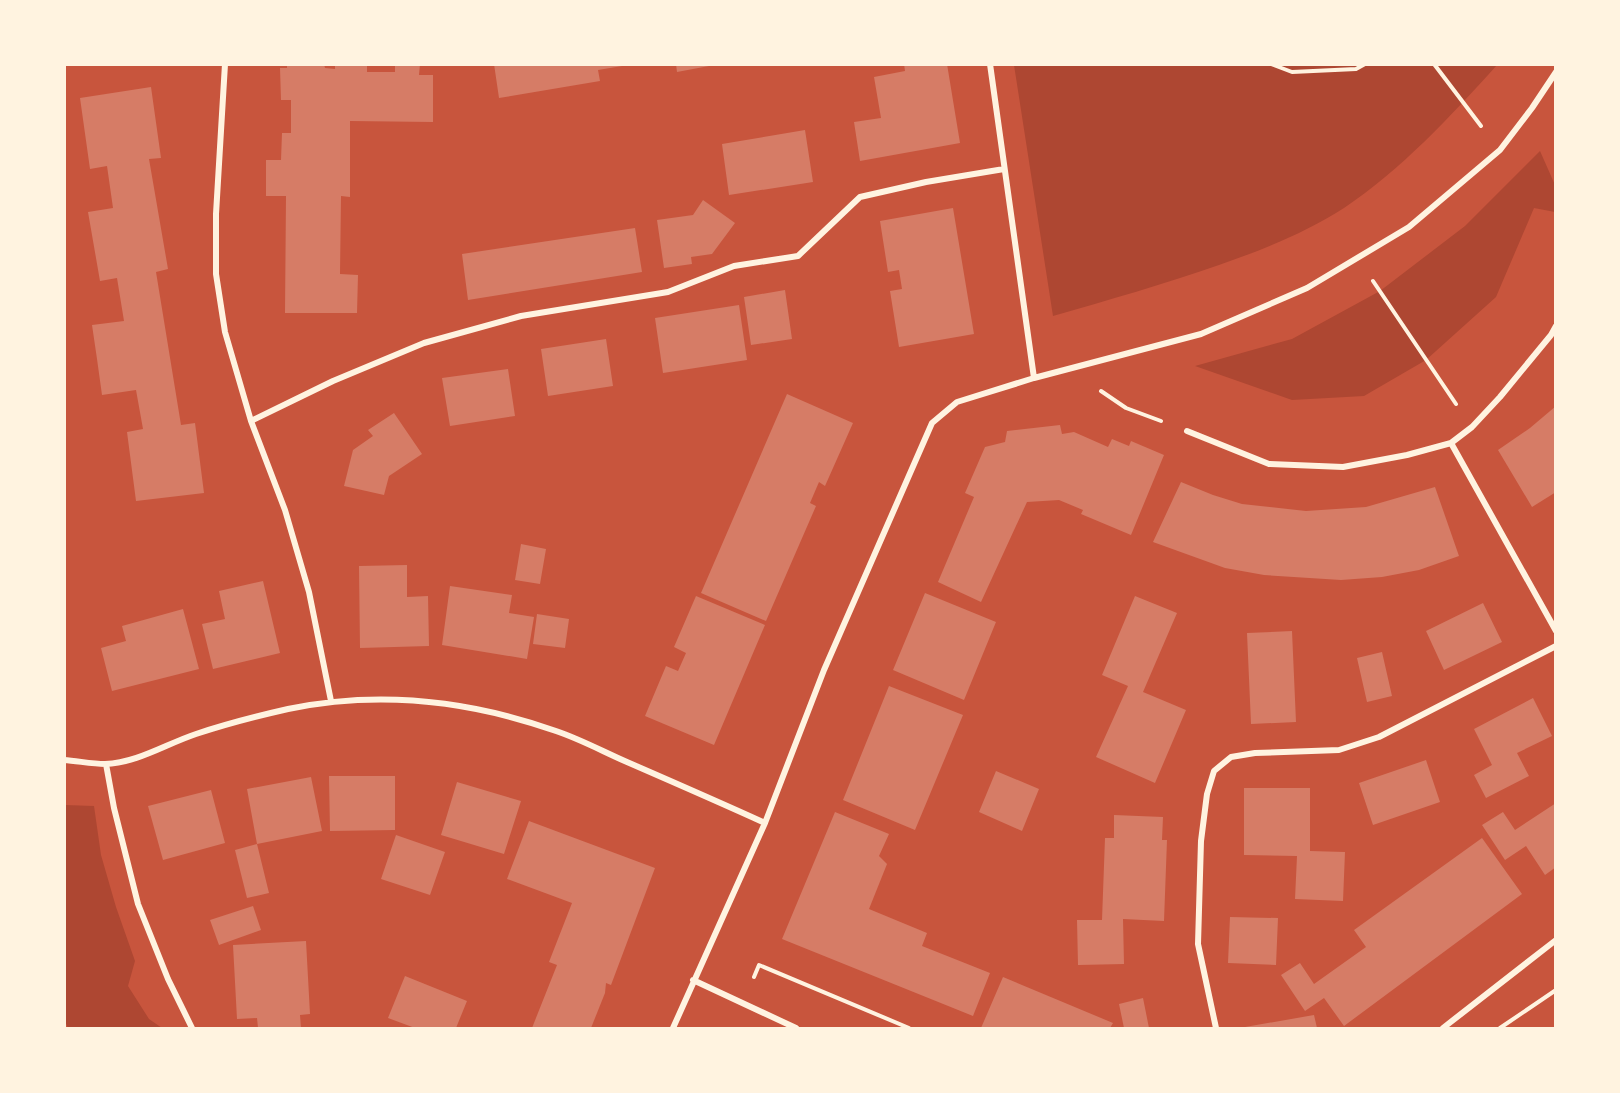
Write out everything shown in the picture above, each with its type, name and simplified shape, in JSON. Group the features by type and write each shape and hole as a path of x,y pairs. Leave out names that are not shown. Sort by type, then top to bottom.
{"street":[{"path":"225,64 216,214 216,274 225,332 251,421 285,510 309,592 331,701"},
{"path":"990,64 1034,378"},
{"path":"673,1029 765,823 825,670 933,423 957,402 1034,378 1201,334 1307,288 1409,227 1500,150 1556,72"},
{"path":"251,421 333,381 423,343 521,316 668,292 734,266 798,256 860,197 926,182 1004,169"},
{"path":"1187,431 1269,464 1343,467 1407,455 1451,443 1472,427 1500,397 1556,326"},
{"path":"1451,443 1556,631"},
{"path":"1216,1029 1198,944 1202,841 1207,794 1214,771 1231,757 1255,753 1339,750 1379,737 1556,646"},
{"path":"64,760 106,764 146,754 241,720 331,701 393,698 418,700 444,703 512,718 557,731 765,823"},
{"path":"106,764 114,808 138,904 168,979 192,1029"},
{"path":"1443,1029 1556,940"},
{"path":"693,980 796,1029"}],"path":[{"path":"1270,64 1292,72 1356,69 1365,64"},
{"path":"1434,64 1500,150"},
{"path":"1358,258 1472,427"},
{"path":"1068,369 1126,408 1187,431"},
{"path":"743,1005 759,965 909,1029"},
{"path":"1500,1029 1556,990"}],"shaded area":[{"path":"1014,65 1497,65 1405,160 1365,193 1329,217 1283,240 1235,259 1053,316"},
{"path":"1540,151 1555,185 1555,212 1534,208 1496,297 1426,360 1364,396 1292,400 1195,366 1292,339 1380,291 1465,226"},
{"path":"65,805 94,806 101,855 135,961 128,986 149,1019 162,1028 68,1028 65,1021"}],"building":[{"path":"287,64 324,64 325,68 335,69 335,64 367,64 367,72 395,72 395,64 420,64 419,75 433,75 433,122 350,121 350,197 341,196 340,274 358,275 357,313 285,313 286,196 266,196 266,160 281,160 282,133 291,133 291,100 281,100 280,68 287,68"},
{"path":"494,64 622,64 622,66 598,70 600,81 499,98"},
{"path":"676,64 709,64 709,66 677,72"},
{"path":"904,64 947,64 960,143 860,161 854,122 881,118 874,77 905,71"},
{"path":"151,87 161,158 149,159 168,269 156,272 181,425 195,423 204,493 136,501 127,432 143,429 136,390 102,395 92,325 124,321 117,278 100,281 88,212 113,208 107,166 90,169 80,98"},
{"path":"805,130 813,182 729,195 722,144"},
{"path":"703,200 735,223 712,254 691,257 692,264 664,268 657,220 693,215"},
{"path":"953,208 974,334 899,347 890,291 902,289 899,270 888,272 880,221"},
{"path":"635,228 642,272 468,300 462,254"},
{"path":"785,290 792,339 751,345 744,297"},
{"path":"739,305 747,360 663,373 655,318"},
{"path":"606,339 613,386 548,396 541,349"},
{"path":"508,369 515,416 450,426 442,378"},
{"path":"787,394 853,423 825,486 819,482 810,503 816,506 766,621 701,593"},
{"path":"1556,406 1556,492 1532,507 1498,450 1530,428"},
{"path":"394,413 422,454 389,476 384,495 344,486 353,450 373,436 368,430"},
{"path":"1060,425 1062,434 1074,432 1108,447 1112,439 1129,446 1131,441 1164,455 1131,535 1081,514 1083,510 1059,500 1027,502 981,602 938,582 974,497 965,493 985,447 1005,442 1007,431"},
{"path":"1181,482 1242,504 1306,511 1366,507 1435,487 1459,556 1419,570 1382,577 1341,580 1264,575 1225,568 1153,542"},
{"path":"521,544 546,549 540,584 515,580"},
{"path":"407,565 407,597 428,596 429,646 360,648 359,566"},
{"path":"263,581 280,653 213,669 202,624 225,619 219,591"},
{"path":"450,586 512,595 509,613 534,617 527,659 442,645"},
{"path":"925,593 996,622 964,700 893,670"},
{"path":"696,596 765,625 714,745 645,716 666,666 678,671 686,653 674,647"},
{"path":"1135,596 1177,613 1143,692 1186,710 1155,783 1096,757 1128,686 1102,675"},
{"path":"1483,603 1502,642 1444,670 1426,631"},
{"path":"183,609 199,669 112,691 101,648 126,641 122,626"},
{"path":"537,614 569,619 565,648 533,644"},
{"path":"1292,631 1296,722 1251,724 1247,633"},
{"path":"1382,652 1392,696 1367,702 1357,658"},
{"path":"889,686 963,715 915,830 843,800"},
{"path":"1533,698 1552,736 1517,753 1529,776 1486,798 1474,775 1492,765 1474,729"},
{"path":"1426,760 1440,802 1373,825 1359,783"},
{"path":"996,771 1039,789 1022,831 979,812"},
{"path":"329,776 395,776 395,830 330,831"},
{"path":"311,777 322,831 257,844 247,789"},
{"path":"457,782 521,801 504,854 441,835"},
{"path":"1244,788 1310,788 1310,851 1345,852 1343,901 1295,899 1297,856 1244,855"},
{"path":"211,790 225,843 163,860 148,806"},
{"path":"1556,803 1556,867 1545,875 1526,846 1505,860 1482,825 1503,812 1515,830"},
{"path":"835,812 889,834 879,856 887,864 869,909 927,933 922,946 990,973 973,1016 782,939"},
{"path":"1114,815 1163,817 1162,840 1167,840 1164,921 1123,919 1124,964 1078,965 1077,920 1102,920 1105,838 1114,838"},
{"path":"529,821 655,868 611,985 606,983 605,993 591,1028 532,1028 557,965 549,962 572,903 507,879"},
{"path":"396,835 445,852 430,895 381,879"},
{"path":"1482,838 1522,894 1344,1026 1324,998 1305,1011 1281,975 1300,963 1314,984 1366,947 1354,930"},
{"path":"257,844 269,893 247,898 235,850"},
{"path":"253,906 261,930 219,945 210,920"},
{"path":"1230,917 1278,918 1276,965 1228,963"},
{"path":"306,941 310,1014 300,1015 301,1028 258,1028 257,1018 237,1019 233,945"},
{"path":"405,976 467,1001 456,1028 415,1028 388,1018"},
{"path":"1003,977 1113,1023 1110,1028 981,1028"},
{"path":"1143,998 1149,1028 1124,1028 1119,1004"},
{"path":"1314,1015 1317,1028 1245,1028 1245,1027"}]}
